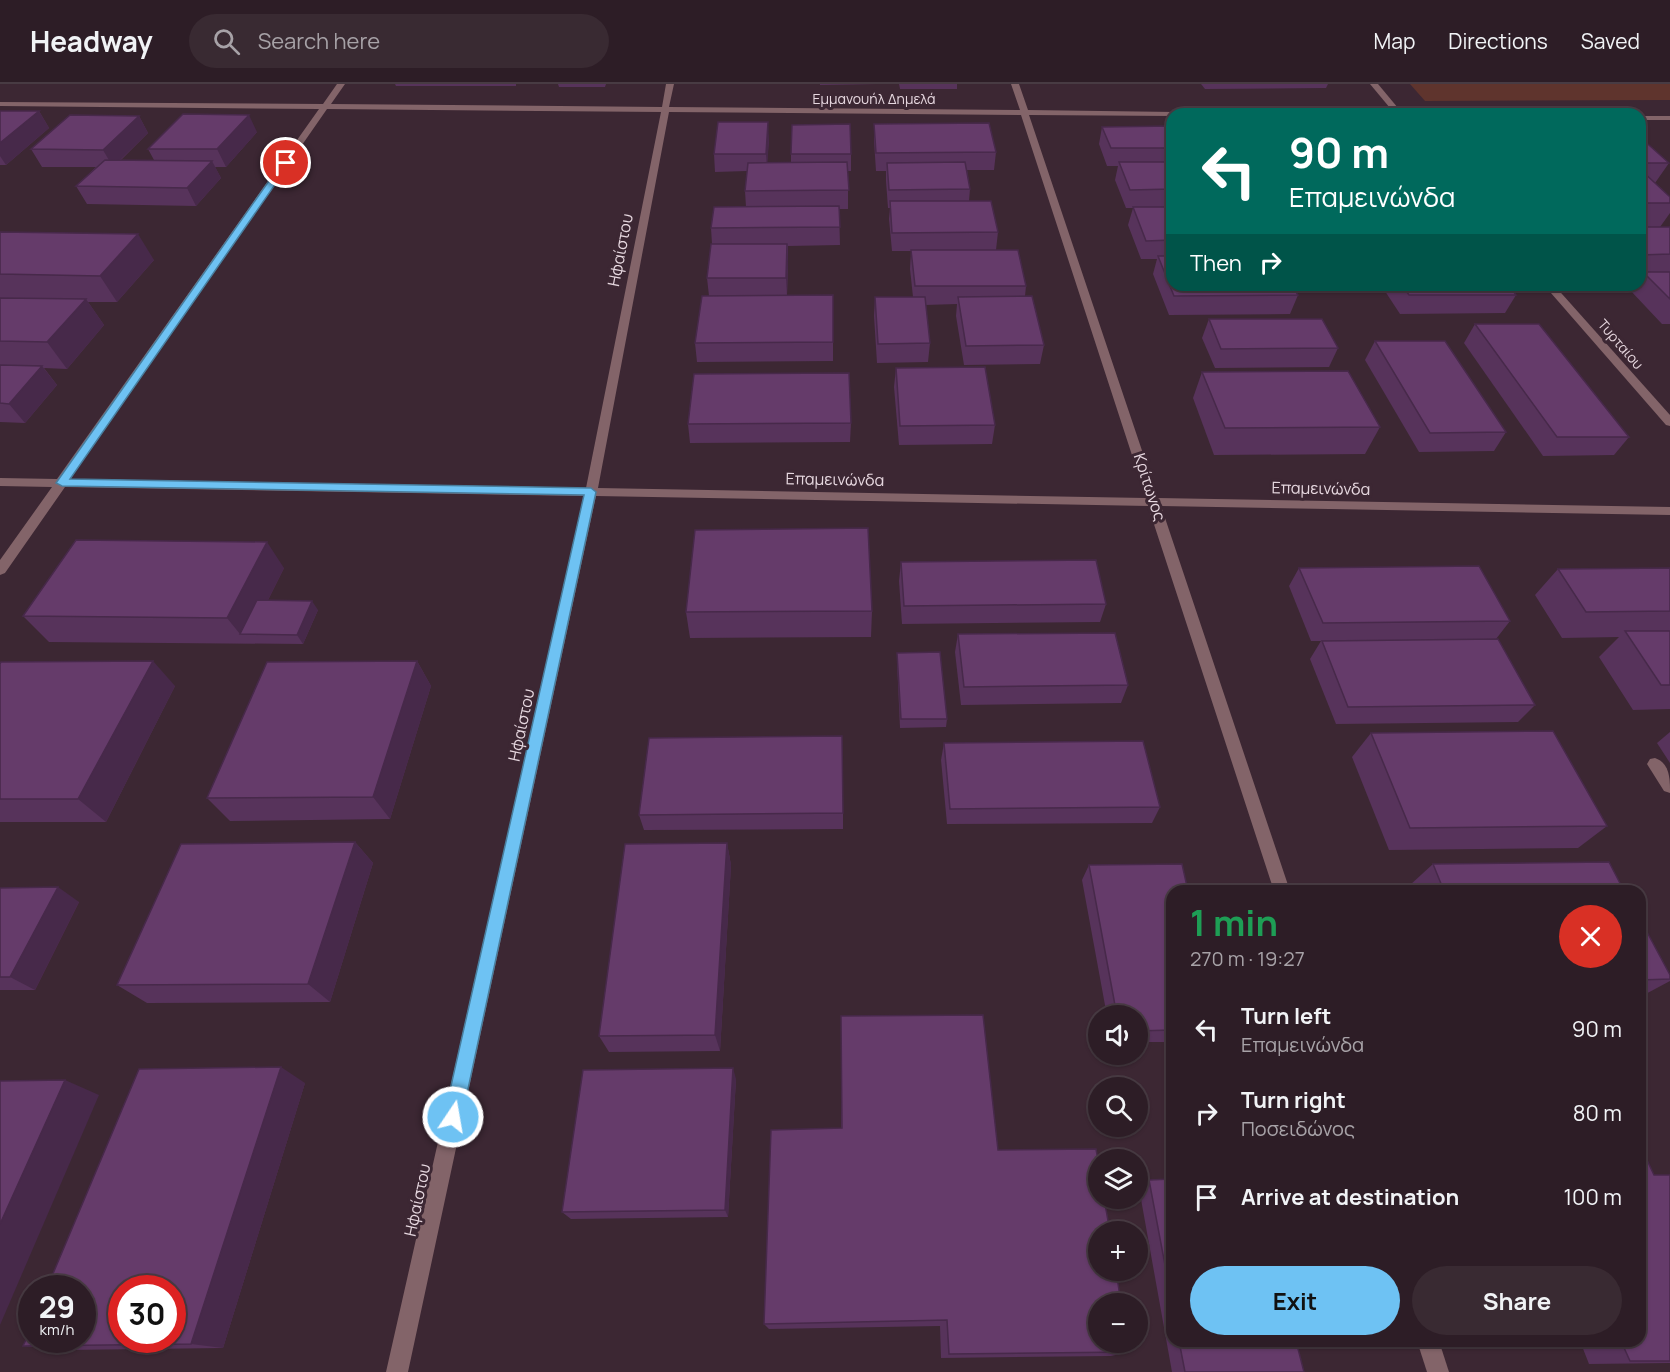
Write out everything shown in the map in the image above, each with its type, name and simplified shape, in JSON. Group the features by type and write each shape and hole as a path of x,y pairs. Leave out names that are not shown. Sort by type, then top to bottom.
{"street":[{"path":"0,570 341,84"},
{"name":"Ηφαίστου","path":"397,1372 591,492 670,84"},
{"name":"Κρίτωνος","path":"1016,84 1280,885"},
{"path":"1374,84 1394,108"},
{"name":"Εμμανουήλ Δημελά","path":"0,104 1166,114"},
{"path":"1646,118 1670,118"},
{"name":"Τυρταίου","path":"1554,291 1670,422"},
{"name":"Επαμεινώνδα","path":"0,482 1670,511"},
{"path":"1655,764 1670,786"},
{"path":"1430,1347 1438,1372"}],"shaded area":[{"path":"1410,84 1670,84 1670,100 1425,101"}],"building":[{"path":"0,111 39,111 0,143"},
{"path":"183,114 249,115 217,149 148,149"},
{"path":"70,115 139,116 103,150 31,149"},
{"path":"718,122 768,122 766,154 714,154"},
{"path":"989,123 996,152 876,153 874,124"},
{"path":"850,124 851,154 791,154 792,125"},
{"path":"1166,126 1166,148 1111,148 1102,127"},
{"path":"1646,142 1669,163 1646,163"},
{"path":"105,160 212,161 187,188 76,186"},
{"path":"847,162 849,190 745,191 748,163"},
{"path":"965,162 970,189 889,190 887,163"},
{"path":"1119,162 1166,162 1166,189 1130,190"},
{"path":"1646,175 1670,197 1670,203 1646,203"},
{"path":"890,201 991,201 998,232 892,233"},
{"path":"839,206 840,227 711,228 714,207"},
{"path":"1133,207 1166,207 1166,240 1146,241"},
{"path":"1646,227 1670,227 1670,254 1646,255"},
{"path":"0,232 138,234 100,276 0,274"},
{"path":"711,244 787,244 786,278 707,278"},
{"path":"911,250 1018,250 1026,286 915,286"},
{"path":"1158,256 1166,256 1166,276"},
{"path":"1646,272 1670,272 1670,299 1646,275"},
{"path":"1172,291 1296,291 1298,295 1174,296"},
{"path":"1406,291 1513,291 1516,295 1409,295"},
{"path":"833,295 833,342 695,343 702,296"},
{"path":"1032,296 1044,345 966,346 958,297"},
{"path":"875,297 925,297 930,343 878,344"},
{"path":"0,298 86,299 47,342 0,341"},
{"path":"1209,319 1322,319 1338,348 1221,349"},
{"path":"1475,324 1539,324 1629,437 1557,437"},
{"path":"1375,341 1445,341 1506,432 1430,433"},
{"path":"0,365 42,366 9,404 0,403"},
{"path":"985,367 995,425 900,426 896,368"},
{"path":"1348,371 1380,427 1225,428 1202,372"},
{"path":"849,373 851,423 688,424 694,374"},
{"path":"868,528 872,611 686,612 695,530"},
{"path":"76,540 267,542 227,618 23,616"},
{"path":"1096,560 1106,604 904,606 901,562"},
{"path":"1479,566 1510,621 1323,623 1299,568"},
{"path":"1670,568 1670,611 1586,612 1558,569"},
{"path":"257,600 312,601 297,635 240,634"},
{"path":"1625,631 1670,631 1670,685 1661,685"},
{"path":"1115,633 1128,685 964,687 958,634"},
{"path":"1498,639 1535,705 1348,707 1322,641"},
{"path":"940,652 947,719 901,719 897,653"},
{"path":"153,661 78,799 0,799 1,662"},
{"path":"417,661 373,797 207,798 267,662"},
{"path":"1553,731 1607,826 1410,828 1371,733"},
{"path":"842,736 843,813 639,815 649,738"},
{"path":"1143,741 1160,807 950,809 944,743"},
{"path":"355,842 308,984 117,985 181,844"},
{"path":"727,843 715,1035 599,1036 625,844"},
{"path":"1609,862 1621,885 1442,885 1433,864"},
{"path":"1182,864 1187,885 1166,885 1166,1030 1148,1031 1148,1005 1115,1005 1089,865"},
{"path":"58,887 10,977 0,977 0,888"},
{"path":"1646,930 1670,975 1670,979 1646,980"},
{"path":"983,1015 998,1150 1088,1149 1088,1209 1106,1209 1108,1221 1088,1221 1088,1281 1118,1281 1119,1293 1088,1293 1088,1352 949,1354 947,1320 764,1324 771,1130 842,1128 841,1016"},
{"path":"281,1067 191,1344 186,1344 186,1275 108,1275 108,1345 96,1345 96,1275 52,1275 139,1069"},
{"path":"733,1068 725,1210 562,1212 583,1070"},
{"path":"65,1080 0,1224 0,1081"},
{"path":"1646,1158 1654,1175 1670,1175 1670,1361 1630,1361 1624,1347 1646,1347"},
{"path":"1166,1179 1166,1270 1149,1180"},
{"path":"1180,1347 1298,1347 1304,1372 1185,1372"}],"route":[{"path":"286,163 62,483 591,492 453,1117"}]}
